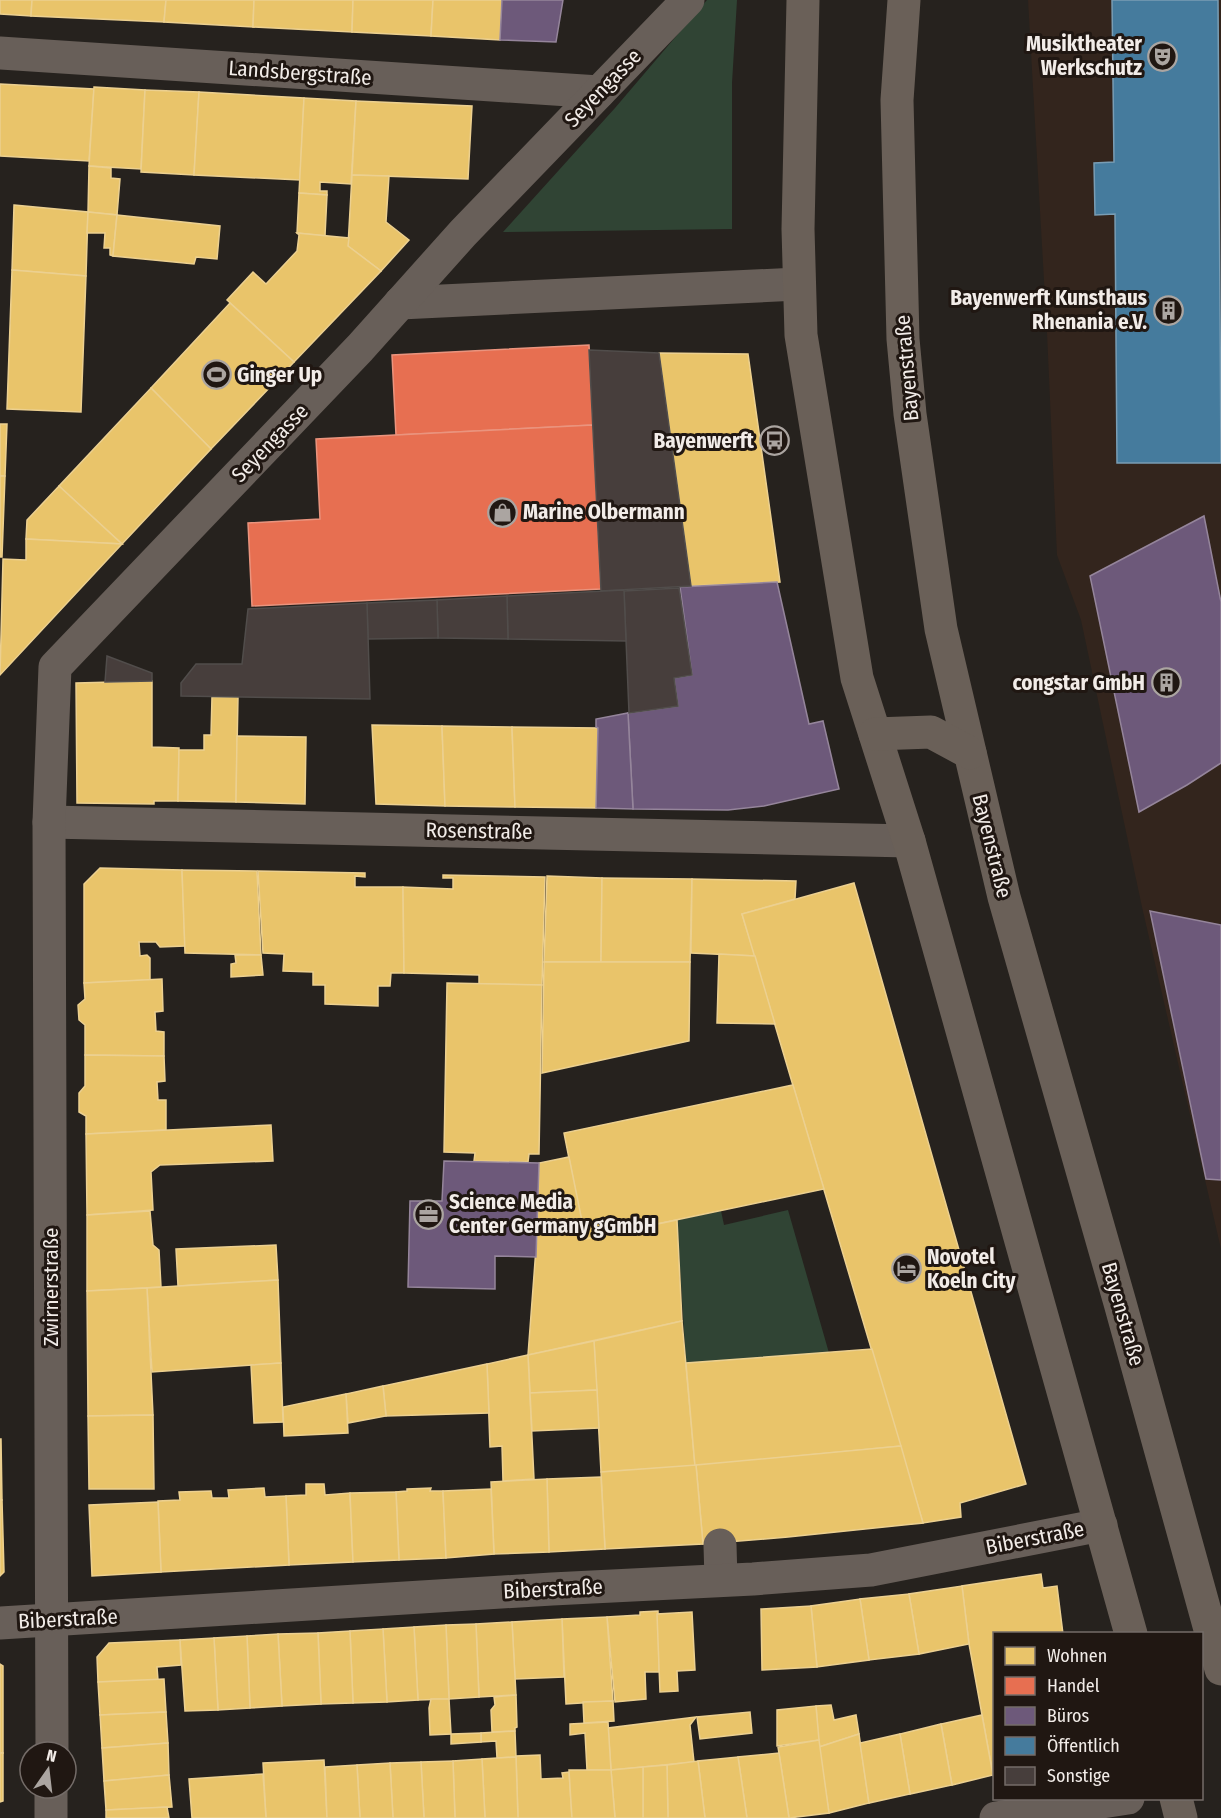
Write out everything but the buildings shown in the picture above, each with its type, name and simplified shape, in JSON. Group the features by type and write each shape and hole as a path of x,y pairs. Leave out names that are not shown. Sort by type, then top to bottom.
{"main road":[{"path":"803,0 798,284 801,335 857,678 909,841 1130,1632"},
{"name":"Bayenstraße","path":"904,0 897,100 904,350 910,414 941,629 1004,897 1120,1303 1221,1669"},
{"path":"875,734 931,732 970,753"},
{"path":"1176,1800 1181,1818"}],"street":[{"name":"Seyengasse","path":"49,822 55,667 360,348 463,234 688,0"},
{"name":"Landsbergstraße","path":"0,53 599,92"},
{"path":"400,303 798,284"},
{"name":"Rosenstraße","path":"49,822 909,841"},
{"name":"Zwirnerstraße","path":"49,822 52,1740"},
{"name":"Biberstraße","path":"0,1623 871,1570 1101,1525"},
{"path":"720,1545 722,1580"},
{"path":"51,1800 51,1818"},
{"path":"996,1818 1115,1800"}],"shaded area":[{"path":"1028,0 1221,0 1221,1249 1142,907 1081,620 1057,555"}],"green space":[{"path":"707,0 737,0 732,83 732,229 503,232 615,108"},
{"path":"788,1210 829,1353 686,1363 677,1220 721,1211 724,1225"}],"place":[{"name":"Musiktheater Werkschutz","path":"1163,56"},
{"name":"Bayenwerft Kunsthaus Rhenania e.V.","path":"1168,310"},
{"name":"Ginger Up","path":"216,375"},
{"name":"Bayenwerft","path":"775,441"},
{"name":"Marine Olbermann","path":"502,512"},
{"name":"congstar GmbH","path":"1166,683"},
{"name":"Science Media Center Germany gGmbH","path":"428,1214"},
{"name":"Novotel Koeln City","path":"906,1269"}]}
